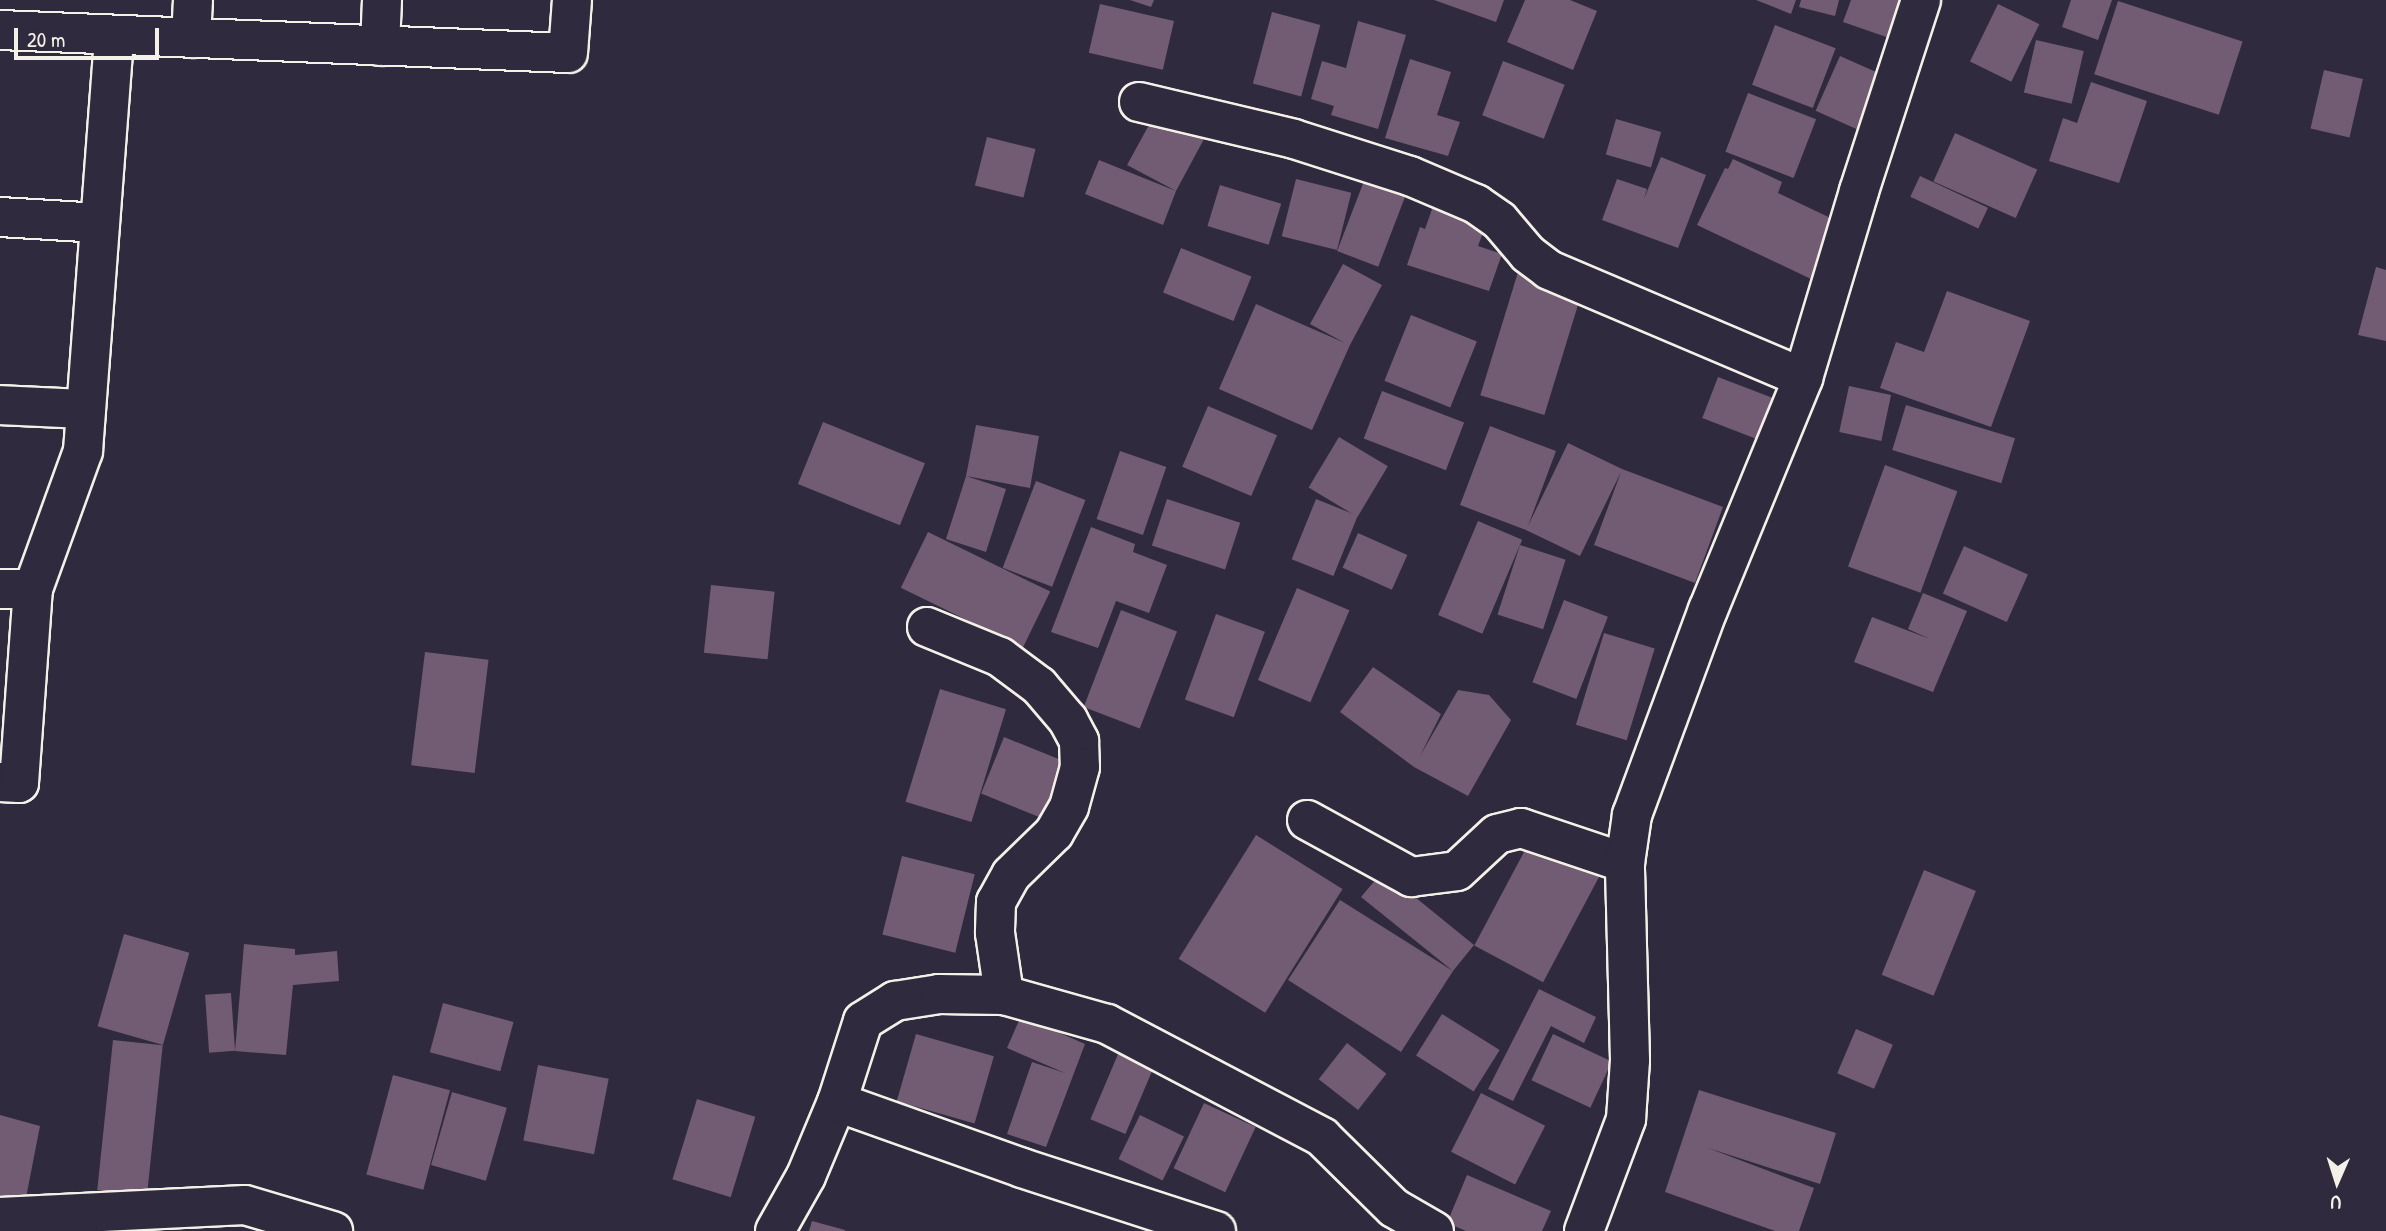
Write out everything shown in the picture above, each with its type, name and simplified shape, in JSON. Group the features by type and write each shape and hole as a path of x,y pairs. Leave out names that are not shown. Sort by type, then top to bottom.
{"street":[{"path":"191,37 193,0"},
{"path":"380,46 382,0"},
{"path":"5,20 114,35 569,53 572,0"},
{"path":"1584,1231 1626,1119 1630,1060 1625,863 1632,815 1665,722 1803,378 1859,191 1921,0"},
{"path":"0,782 19,783 16,589 83,451 114,35"},
{"path":"1139,102 1294,139 1410,176 1476,204 1500,221 1528,254 1549,270 1803,378"},
{"path":"0,217 100,223"},
{"path":"0,405 86,409"},
{"path":"927,627 1000,657 1010,664 1039,686 1068,720 1079,741 1080,767 1069,807 1055,833 1011,874 996,902 996,933 1004,995"},
{"path":"1307,820 1411,877 1457,871 1497,834 1521,828 1625,863"},
{"path":"775,1231 806,1176 837,1102 863,1021 895,1001 939,994 1004,995 1107,1024 1322,1137 1394,1208 1434,1231"},
{"path":"837,1102 1022,1168 1216,1231"},
{"path":"0,1217 57,1223 245,1205 333,1231"}],"building":[{"path":"1130,0 1154,0 1151,7"},
{"path":"1434,0 1504,0 1496,22"},
{"path":"1525,0 1570,0 1597,11 1573,70 1507,42"},
{"path":"1756,0 1796,0 1791,14"},
{"path":"1801,0 1839,0 1835,16 1799,7"},
{"path":"1851,0 1910,0 1895,40 1843,22"},
{"path":"2071,0 2112,0 2098,40 2062,27"},
{"path":"2118,1 2243,41 2219,115 2094,74"},
{"path":"1100,4 1174,21 1163,70 1089,53"},
{"path":"1998,4 2039,24 2011,82 1970,62"},
{"path":"1272,12 1320,25 1301,96 1253,83"},
{"path":"1358,21 1406,35 1378,129 1331,115 1334,106 1311,99 1322,61 1346,68"},
{"path":"1775,25 1836,48 1813,108 1752,85"},
{"path":"2036,40 2084,51 2072,104 2024,93"},
{"path":"1840,56 1883,75 1859,130 1816,111"},
{"path":"1410,59 1451,72 1437,115 1460,122 1448,156 1385,138"},
{"path":"1503,61 1565,85 1544,139 1482,115"},
{"path":"2324,70 2363,79 2349,137 2311,128"},
{"path":"2091,82 2147,101 2119,183 2049,161 2063,118 2077,123"},
{"path":"1748,93 1816,119 1794,178 1725,152"},
{"path":"1155,114 1204,139 1176,191 1127,165"},
{"path":"1616,119 1661,132 1651,168 1606,155"},
{"path":"1955,133 2037,170 2016,218 1933,181"},
{"path":"987,137 1036,149 1023,198 975,186"},
{"path":"1661,157 1706,175 1678,248 1602,220 1617,179 1647,189 1644,199"},
{"path":"1733,159 1782,182 1778,193 1839,222 1811,279 1697,225 1725,168 1728,169"},
{"path":"1099,160 1176,191 1163,225 1085,194"},
{"path":"1920,176 1988,208 1978,229 1910,197"},
{"path":"1296,179 1351,193 1337,250 1282,236"},
{"path":"1364,181 1405,197 1378,267 1337,251"},
{"path":"1220,185 1281,204 1269,245 1207,226"},
{"path":"1436,198 1489,216 1478,246 1502,254 1489,291 1407,265 1420,227 1425,229"},
{"path":"1181,248 1251,276 1233,321 1163,293"},
{"path":"1343,264 1382,285 1350,345 1312,430 1219,389 1256,304 1345,343 1310,324"},
{"path":"2376,267 2386,270 2386,341 2358,335"},
{"path":"1518,272 1582,292 1544,415 1480,395"},
{"path":"1947,291 2030,321 1991,427 1880,388 1896,342 1924,352"},
{"path":"1411,315 1477,342 1450,407 1384,381"},
{"path":"1718,377 1777,400 1761,441 1702,418"},
{"path":"1849,386 1891,395 1881,441 1839,432"},
{"path":"1382,391 1464,423 1446,470 1364,439"},
{"path":"1906,405 2015,438 2001,483 1892,450"},
{"path":"1208,406 1277,435 1251,496 1182,467"},
{"path":"823,422 925,463 900,525 798,484"},
{"path":"976,425 1039,436 1030,488 966,476"},
{"path":"1490,426 1556,451 1528,526 1568,443 1622,469 1723,507 1695,583 1594,545 1621,472 1580,556 1526,530 1460,505"},
{"path":"1339,437 1388,466 1357,517 1309,488"},
{"path":"1120,451 1166,467 1143,535 1097,519"},
{"path":"1885,465 1957,491 1920,593 1848,566"},
{"path":"966,476 1006,489 986,552 946,539"},
{"path":"1036,481 1085,500 1052,587 1003,568"},
{"path":"1167,499 1240,523 1225,569 1152,546"},
{"path":"1316,499 1358,516 1333,576 1292,559"},
{"path":"1478,521 1522,540 1482,634 1438,615"},
{"path":"1091,527 1135,544 1133,552 1167,565 1149,613 1116,601 1098,648 1051,632"},
{"path":"928,532 1050,592 1023,647 901,588"},
{"path":"1358,533 1407,555 1392,590 1343,568"},
{"path":"1520,545 1566,560 1543,629 1497,614"},
{"path":"1964,546 2028,574 2007,622 1943,594"},
{"path":"711,585 775,592 768,659 704,653"},
{"path":"1297,588 1349,610 1310,702 1258,680"},
{"path":"1923,593 1967,611 1933,692 1854,662 1872,617 1930,639 1908,629"},
{"path":"1564,600 1608,617 1576,699 1532,682"},
{"path":"1121,610 1177,632 1140,729 1084,707"},
{"path":"1216,614 1265,632 1234,717 1185,700"},
{"path":"1604,633 1655,648 1627,740 1576,725"},
{"path":"425,652 489,660 475,773 411,765"},
{"path":"1373,667 1441,714 1420,756 1458,690 1489,695 1511,720 1468,796 1414,767 1340,712"},
{"path":"940,689 1006,709 971,822 906,802"},
{"path":"1004,737 1071,764 1048,821 981,794"},
{"path":"1256,835 1343,889 1265,1013 1179,959"},
{"path":"1532,837 1601,874 1543,982 1474,946"},
{"path":"902,856 975,874 955,953 882,935"},
{"path":"1924,870 1976,891 1934,996 1882,975"},
{"path":"1383,871 1474,945 1453,971 1361,897"},
{"path":"1340,900 1453,971 1401,1052 1288,980"},
{"path":"124,934 189,953 163,1045 98,1026"},
{"path":"244,944 295,949 295,955 337,951 339,981 293,985 286,1055 235,1051"},
{"path":"1539,989 1596,1017 1584,1043 1551,1026 1513,1101 1488,1089"},
{"path":"231,993 235,1051 209,1053 205,995"},
{"path":"443,1003 514,1022 500,1071 430,1052"},
{"path":"1442,1014 1500,1050 1474,1092 1416,1056"},
{"path":"1021,1016 1085,1044 1046,1147 1007,1134 1032,1062 1065,1073 1007,1048"},
{"path":"1856,1029 1893,1045 1874,1089 1837,1073"},
{"path":"916,1034 994,1056 975,1124 897,1101"},
{"path":"1553,1034 1612,1061 1590,1108 1531,1080"},
{"path":"113,1040 163,1045 147,1195 97,1190"},
{"path":"1124,1040 1159,1055 1125,1134 1090,1119"},
{"path":"1347,1043 1386,1074 1358,1110 1319,1079"},
{"path":"538,1065 609,1079 594,1154 523,1141"},
{"path":"393,1075 450,1090 423,1190 366,1174"},
{"path":"1699,1090 1836,1133 1820,1184 1708,1148 1814,1188 1799,1231 1775,1231 1665,1192"},
{"path":"452,1092 507,1108 486,1181 431,1165"},
{"path":"1481,1093 1545,1126 1515,1184 1451,1152"},
{"path":"697,1099 755,1117 731,1197 672,1179"},
{"path":"1204,1103 1256,1127 1225,1192 1174,1168"},
{"path":"0,1115 40,1126 24,1208 0,1204"},
{"path":"1140,1115 1184,1136 1163,1181 1119,1159"},
{"path":"1467,1175 1551,1211 1542,1231 1466,1231 1447,1223"},
{"path":"812,1221 845,1230 845,1231 809,1231"}]}
